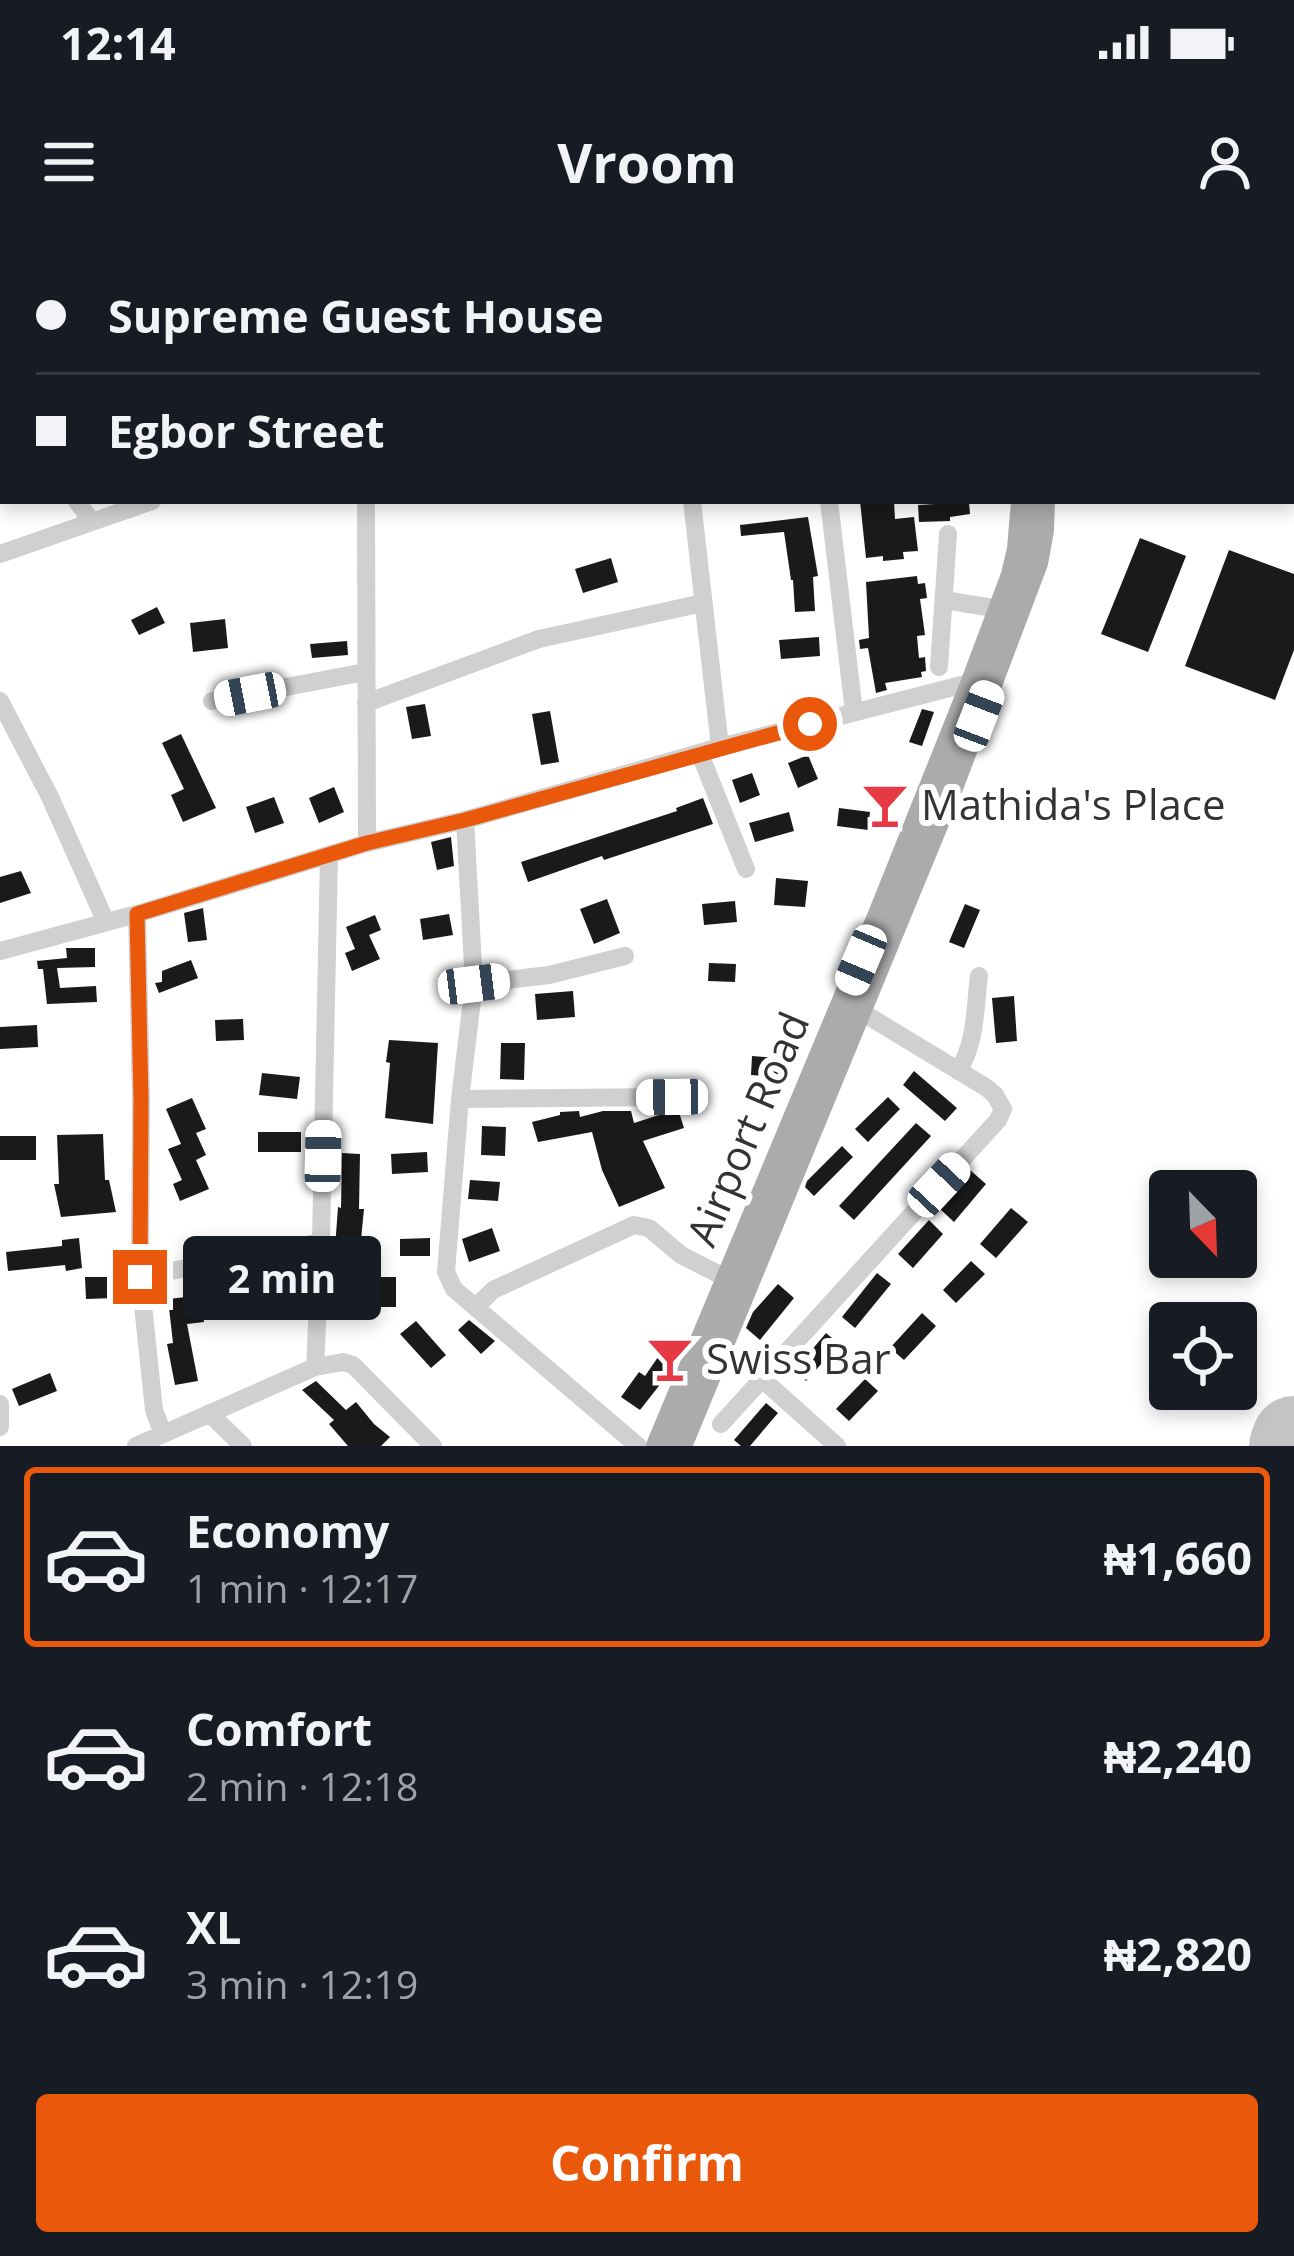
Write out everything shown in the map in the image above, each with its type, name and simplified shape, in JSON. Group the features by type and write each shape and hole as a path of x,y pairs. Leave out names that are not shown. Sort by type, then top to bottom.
{"main road":[{"name":"Airport Road","path":"680,1446 860,1011 887,921 1000,609 1019,549 1023,504"},
{"name":"Airport Road","path":"658,1446 887,921 946,801 1027,588 1042,530 1043,504"}],"street":[{"path":"79,504 92,522"},
{"path":"0,554 143,504"},
{"path":"366,504 367,843"},
{"path":"692,504 720,747"},
{"path":"829,504 854,712"},
{"path":"939,667 948,534"},
{"path":"944,600 1000,609"},
{"path":"366,704 539,639 703,603"},
{"path":"212,701 364,672"},
{"path":"0,951 367,843 973,682"},
{"path":"0,701 105,920"},
{"path":"700,754 746,869"},
{"path":"465,820 474,984 446,1271 454,1288 638,1446"},
{"path":"315,1367 329,855"},
{"path":"137,914 140,1277 154,1411 163,1434"},
{"path":"474,984 549,975 625,956"},
{"path":"958,1071 971,1042 979,976"},
{"path":"721,1424 998,1120 1003,1109 995,1095 860,1011"},
{"path":"460,1099 672,1097"},
{"path":"477,1306 493,1290 634,1225 649,1228 680,1255 728,1279"},
{"path":"140,1277 322,1242"},
{"path":"136,1446 315,1367 343,1362 352,1365 433,1446"},
{"path":"762,1379 837,1446"},
{"path":"0,1404 0,1427"},
{"path":"209,1413 243,1446"}],"building":[{"path":"860,504 894,504 895,519 914,517 918,551 903,552 904,559 866,558"},
{"path":"969,504 970,514 950,517 950,521 919,522 918,505"},
{"path":"808,517 818,576 813,577 815,611 795,612 784,532 741,536 740,525"},
{"path":"1140,538 1186,556 1148,652 1101,634"},
{"path":"1229,550 1294,574 1294,650 1275,700 1185,666"},
{"path":"611,558 618,582 583,593 575,569"},
{"path":"917,576 918,584 925,583 927,598 920,599 925,635 917,636 926,671 921,672 922,677 885,683 887,690 876,693 868,648 860,649 859,640 869,638 866,582"},
{"path":"157,607 165,623 139,635 131,620"},
{"path":"225,619 228,648 193,652 190,623"},
{"path":"819,637 820,656 781,659 779,640"},
{"path":"347,641 348,655 312,658 310,644"},
{"path":"425,704 431,736 412,739 406,707"},
{"path":"922,709 934,712 922,746 909,742"},
{"path":"550,711 559,762 541,765 532,714"},
{"path":"181,734 216,808 183,822 171,795 184,789 162,743"},
{"path":"808,755 818,779 798,788 788,763"},
{"path":"752,773 760,795 740,803 732,780"},
{"path":"334,787 344,812 319,823 309,798"},
{"path":"274,797 284,823 255,833 246,807"},
{"path":"703,798 713,824 528,882 521,862 677,811"},
{"path":"839,808 870,812 868,830 837,826"},
{"path":"789,812 794,831 755,842 749,823"},
{"path":"451,837 454,866 437,870 431,842"},
{"path":"21,871 31,893 0,903 0,877"},
{"path":"776,878 808,881 805,907 774,905"},
{"path":"607,899 620,933 594,944 580,909"},
{"path":"735,901 737,922 704,925 702,904"},
{"path":"965,904 980,910 964,948 949,942"},
{"path":"203,908 207,940 188,942 184,913"},
{"path":"449,914 453,935 423,940 420,919"},
{"path":"375,915 381,930 369,935 380,959 352,971 345,953 355,949 346,927"},
{"path":"66,948 95,948 95,967 57,968 60,988 96,986 97,1002 47,1004 43,969 38,969 37,961 67,958"},
{"path":"191,960 198,978 159,993 155,983 162,982 162,971"},
{"path":"709,963 736,964 735,982 708,981"},
{"path":"573,991 575,1017 537,1020 535,994"},
{"path":"1014,996 1017,1041 996,1043 992,998"},
{"path":"243,1019 244,1040 216,1041 215,1020"},
{"path":"37,1025 38,1047 0,1049 0,1027"},
{"path":"389,1040 438,1043 433,1124 385,1118"},
{"path":"501,1043 525,1043 524,1080 500,1079"},
{"path":"752,1056 779,1058 778,1077 751,1075"},
{"path":"914,1071 957,1108 945,1121 903,1085"},
{"path":"262,1073 300,1077 297,1099 259,1095"},
{"path":"888,1097 900,1109 868,1142 855,1129"},
{"path":"192,1098 206,1129 196,1133 206,1155 196,1160 209,1189 180,1201 173,1184 182,1180 168,1149 181,1144 166,1109"},
{"path":"678,1109 684,1128 643,1141 665,1188 619,1207 592,1132 538,1142 532,1122 560,1112 579,1111 580,1117 631,1111 634,1123"},
{"path":"916,1123 931,1136 854,1220 839,1206"},
{"path":"482,1126 506,1127 505,1156 481,1155"},
{"path":"258,1132 301,1132 301,1152 258,1152"},
{"path":"103,1134 105,1180 109,1180 116,1212 61,1217 54,1184 59,1184 57,1135"},
{"path":"0,1136 36,1136 36,1160 0,1160"},
{"path":"842,1146 853,1157 814,1196 805,1187 807,1181"},
{"path":"427,1152 428,1172 392,1174 391,1154"},
{"path":"342,1153 360,1154 359,1209 364,1209 360,1250 335,1248"},
{"path":"970,1170 986,1184 954,1222 939,1208"},
{"path":"470,1180 500,1182 498,1201 468,1199"},
{"path":"1011,1208 1028,1222 996,1258 980,1244"},
{"path":"929,1220 943,1234 913,1268 898,1254"},
{"path":"492,1228 500,1251 469,1262 462,1239"},
{"path":"79,1238 82,1268 66,1271 65,1265 8,1271 6,1252 62,1246 62,1240"},
{"path":"430,1238 430,1256 400,1256 400,1239"},
{"path":"971,1261 985,1274 956,1303 943,1290"},
{"path":"338,1270 364,1270 365,1277 396,1277 396,1307 338,1312"},
{"path":"293,1273 298,1300 270,1306 264,1279"},
{"path":"877,1273 891,1284 855,1328 842,1317"},
{"path":"85,1277 115,1277 116,1298 86,1299"},
{"path":"244,1281 249,1306 203,1314 204,1322 187,1324 198,1381 175,1385 167,1344 173,1343 168,1299 214,1294 213,1287"},
{"path":"778,1284 794,1298 760,1340 746,1328 753,1312"},
{"path":"922,1313 936,1326 904,1360 890,1348"},
{"path":"469,1320 495,1341 481,1354 458,1330"},
{"path":"416,1321 446,1355 431,1368 400,1334"},
{"path":"826,1333 839,1344 806,1381 794,1371"},
{"path":"669,1341 681,1349 673,1368 640,1410 621,1397 639,1372 645,1376"},
{"path":"50,1373 57,1391 19,1406 12,1389"},
{"path":"865,1379 878,1391 849,1421 836,1409"},
{"path":"316,1381 346,1410 356,1402 390,1437 381,1446 348,1446 329,1424 334,1420 302,1390"},
{"path":"766,1403 778,1413 750,1446 741,1446 734,1440"}],"runway":[{"path":"1291,1446 1294,1438"}],"place":[{"name":"Mathida's Place","path":"885,805"},
{"name":"Swiss Bar","path":"670,1359"}],"route":[{"path":"140,1277 137,914 367,843 810,724"}]}
